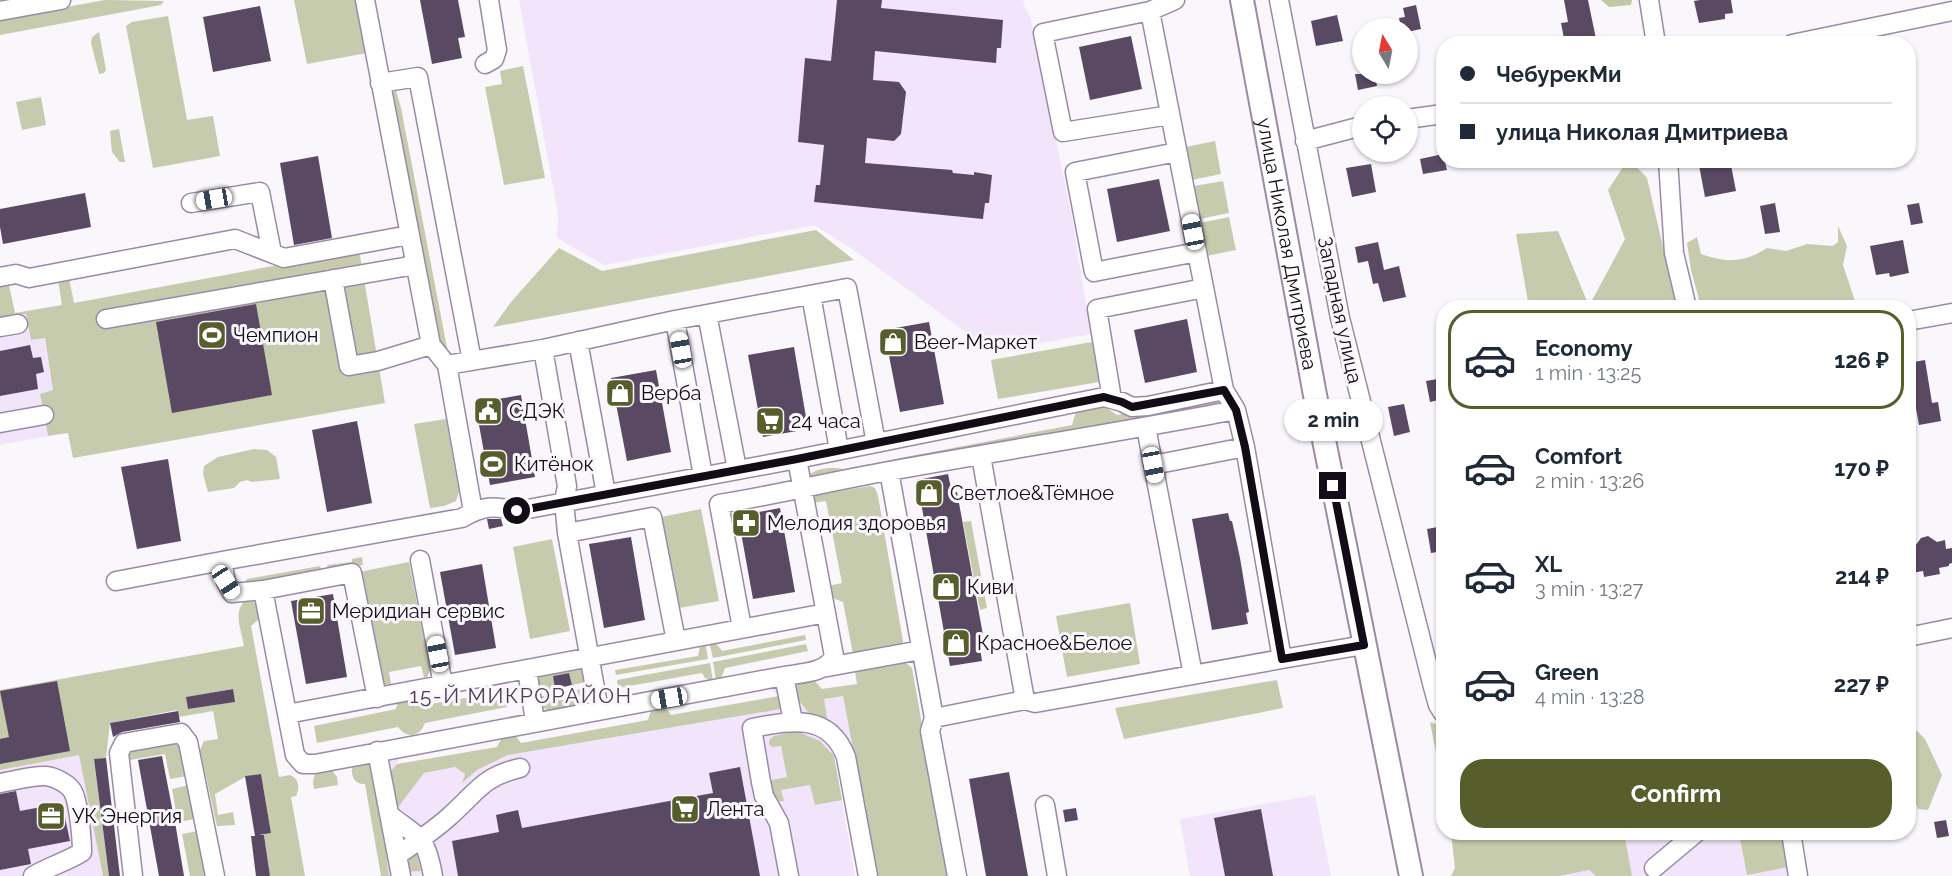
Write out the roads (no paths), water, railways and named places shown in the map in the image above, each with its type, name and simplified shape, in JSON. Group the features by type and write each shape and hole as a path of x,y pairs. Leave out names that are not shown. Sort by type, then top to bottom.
{"main road":[{"name":"улица Николая Дмитриева","path":"1242,0 1315,395 1410,876"}],"street":[{"path":"0,11 61,0"},
{"path":"364,0 431,345 447,365 474,511"},
{"path":"485,64 494,59 497,50 489,0"},
{"path":"1170,115 1063,132 1043,33 1150,11 1175,0"},
{"name":"Западная улица","path":"1279,0 1340,318 1436,698"},
{"path":"1649,0 1655,36"},
{"path":"1150,11 1224,390 1236,410 1245,447 1282,659"},
{"path":"1831,36 1952,11"},
{"path":"380,83 418,77 472,361"},
{"path":"1418,117 1436,115"},
{"path":"1305,141 1352,129"},
{"path":"1178,152 1075,172 1094,272 1197,252"},
{"path":"1669,168 1674,253 1685,300"},
{"path":"191,203 260,192 272,253"},
{"path":"0,278 16,274 29,278 235,239 284,258 409,235"},
{"path":"106,319 415,265"},
{"path":"333,279 349,366 378,361 431,345"},
{"path":"447,365 543,349 675,320 847,288 876,443"},
{"path":"1117,400 1097,309 1204,288"},
{"path":"810,295 838,450"},
{"path":"1916,320 1952,313"},
{"path":"707,314 737,469"},
{"path":"675,320 703,476"},
{"path":"578,341 606,494"},
{"path":"543,349 567,486 564,501 567,532 600,710"},
{"path":"116,581 462,518 474,511 498,506 517,511 797,459 1104,397 1132,407 1148,406 1224,390"},
{"path":"742,628 719,504 889,471 1236,410"},
{"path":"0,423 44,415"},
{"path":"1146,427 1193,675"},
{"path":"1153,465 1245,447"},
{"path":"981,456 1025,700"},
{"path":"797,459 834,656 829,665 822,668"},
{"path":"889,471 934,718 930,731 957,876"},
{"path":"567,532 652,517 676,641"},
{"path":"420,560 443,685"},
{"path":"222,561 226,582 232,593 263,590 352,573 377,698"},
{"path":"263,590 295,755 303,764 315,764 921,650"},
{"path":"287,714 826,612"},
{"path":"1916,635 1952,628"},
{"path":"934,718 1025,700 1035,703 1364,645"},
{"path":"527,669 535,722"},
{"path":"784,676 793,721"},
{"path":"789,876 779,824 765,796 761,782 752,728 793,721 819,727 833,736 842,746 868,876"},
{"path":"133,876 119,753 124,742 181,733 188,742 215,876"},
{"path":"377,751 401,876"},
{"path":"398,855 452,814 471,793 492,777 520,768"},
{"path":"0,783 49,776 63,783 73,792 82,837 82,852 33,876"},
{"path":"1045,805 1057,876"},
{"path":"391,816 421,839 429,850 434,876"},
{"path":"1654,868 1687,840"},
{"path":"1792,840 1798,876"}],"place":[{"name":"Чемпион","path":"212,335"},
{"name":"Beer-Маркет","path":"893,342"},
{"name":"Верба","path":"620,393"},
{"name":"СДЭК","path":"488,411"},
{"name":"24 часа","path":"770,421"},
{"name":"Китёнок","path":"493,464"},
{"name":"Светлое&Тёмное","path":"929,493"},
{"name":"Мелодия здоровья","path":"746,523"},
{"name":"Киви","path":"946,587"},
{"name":"Меридиан сервис","path":"311,611"},
{"name":"Красное&Белое","path":"956,643"},
{"name":"Лента","path":"685,809"},
{"name":"УК Энергия","path":"51,816"}],"district":[{"name":"15-Й МИКРОРАЙОН","path":"521,696"}]}
